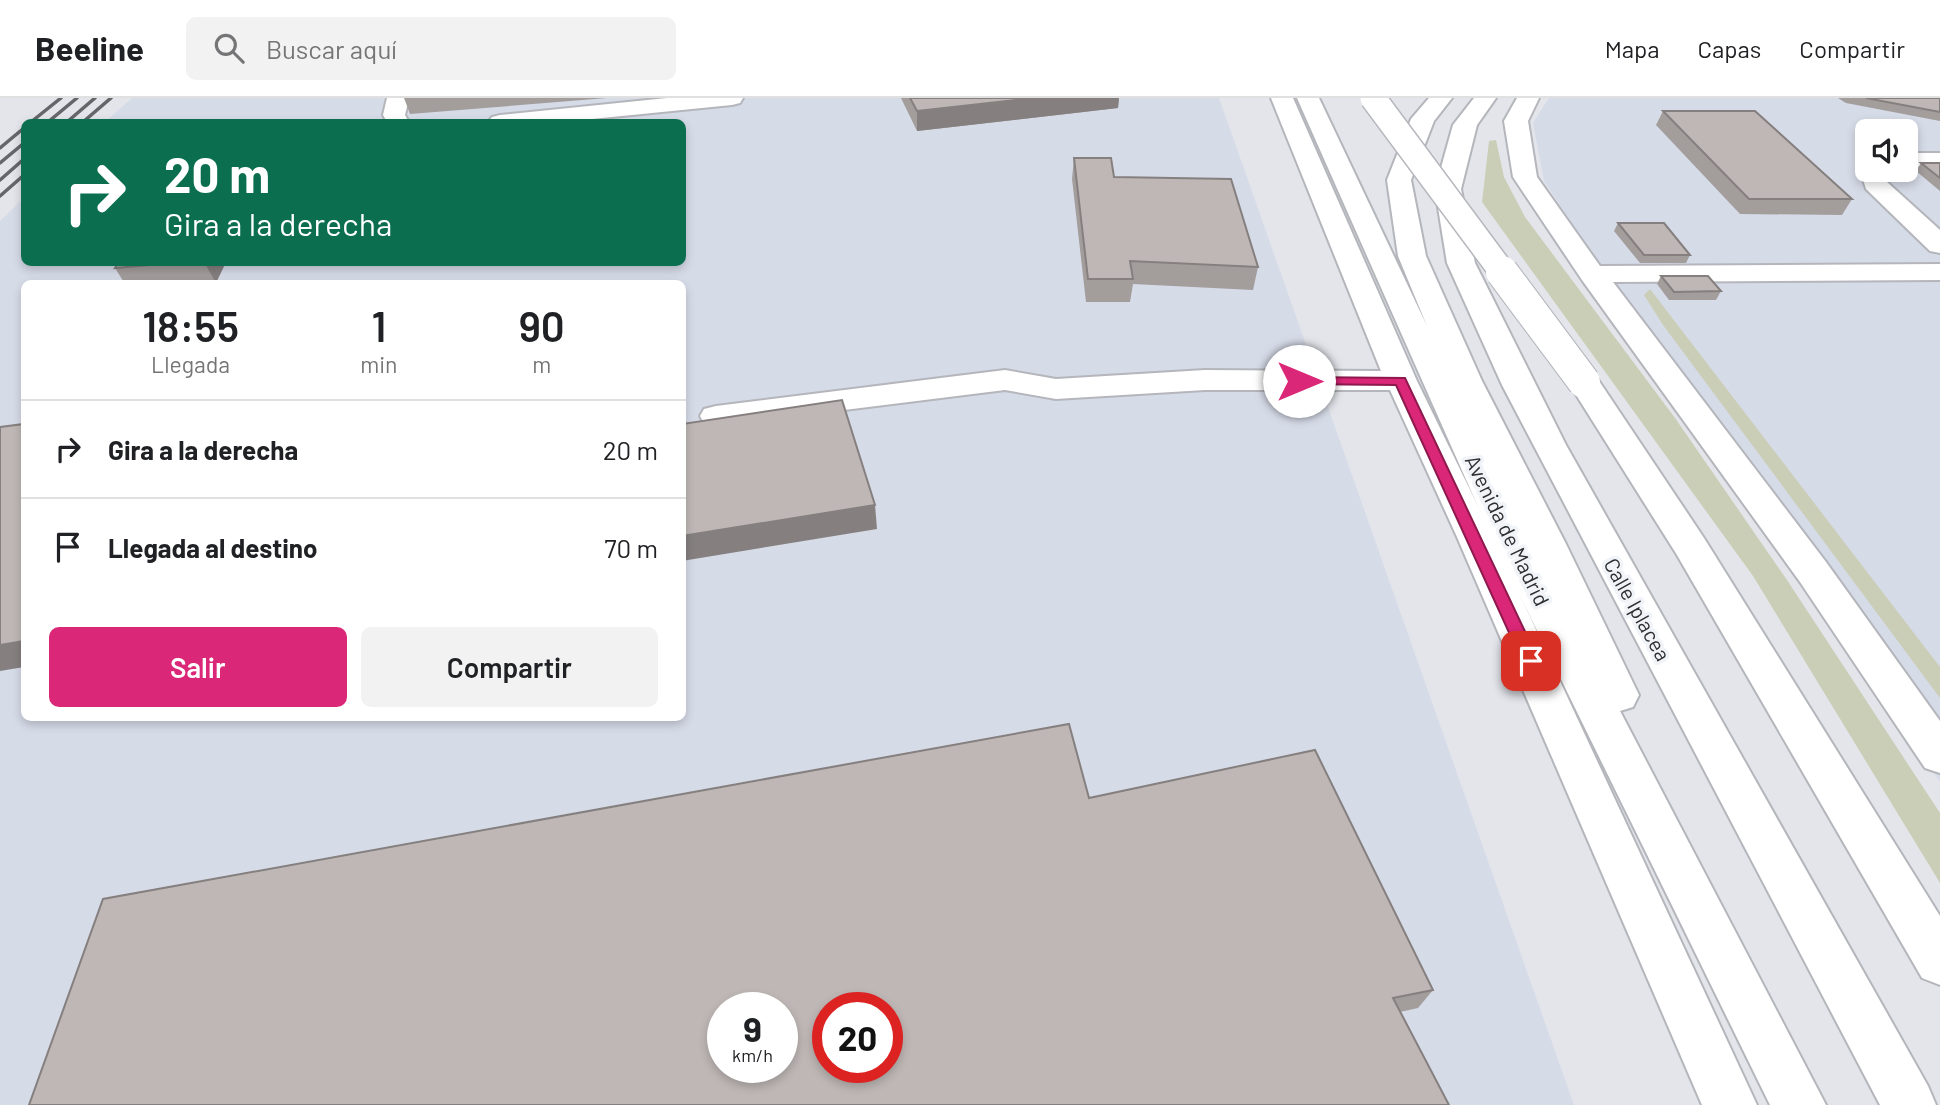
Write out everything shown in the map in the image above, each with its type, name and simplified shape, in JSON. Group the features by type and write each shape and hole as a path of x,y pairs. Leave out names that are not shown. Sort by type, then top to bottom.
{"main road":[{"path":"396,119 394,115 398,98"},
{"path":"529,119 732,98"},
{"path":"1282,98 1401,381 1475,537 1730,1105"},
{"name":"Avenida de Madrid","path":"1308,98 1513,545 1799,1105"},
{"path":"1373,98 1584,382 1691,547 1940,961"},
{"path":"1441,98 1423,119 1399,180 1412,256 1466,381 1548,544 1808,1105"},
{"name":"Calle Iplacea","path":"1485,98 1465,125 1448,189 1461,262 1549,445 1909,1105"},
{"path":"1528,98 1516,121 1525,177 1592,274 1813,572 1940,755"},
{"path":"1918,160 1940,160"},
{"path":"1874,182 1940,245"},
{"path":"1592,274 1940,272"},
{"path":"716,416 1004,380 1056,389 1205,380 1401,381"}],"shaded area":[{"path":"132,98 1219,98 1574,1105 0,1105 0,221 21,201 21,266 686,266 686,119 108,119"},
{"path":"1549,98 1940,98 1940,782 1544,181 1533,123"}],"green space":[{"path":"1496,140 1504,177 1525,217 1675,418 1787,580 1940,813 1940,883 1753,576 1482,202 1489,141"},
{"path":"1650,289 1940,667 1940,698 1663,325 1644,295"}],"building":[{"path":"910,98 1034,98 917,111"},
{"path":"1866,98 1940,98 1940,112"},
{"path":"1663,111 1755,111 1852,199 1749,199"},
{"path":"1074,158 1111,158 1114,177 1231,179 1258,267 1130,261 1133,279 1088,279"},
{"path":"1921,163 1940,163 1940,178"},
{"path":"1618,223 1664,223 1690,255 1644,255"},
{"path":"1661,276 1708,276 1721,291 1674,292"},
{"path":"842,400 875,505 686,535 686,423"},
{"path":"21,424 21,642 0,645 0,427"},
{"path":"1069,724 1089,798 1315,750 1433,990 1393,998 1449,1105 29,1105 103,899"}],"railway":[{"path":"35,119 61,98"},
{"path":"52,119 77,98"},
{"path":"70,119 95,98"},
{"path":"86,119 111,98"},
{"path":"0,148 21,130"},
{"path":"0,163 21,146"},
{"path":"0,180 21,162"},
{"path":"0,196 21,178"}],"route":[{"path":"1299,381 1401,381 1531,661"}]}
